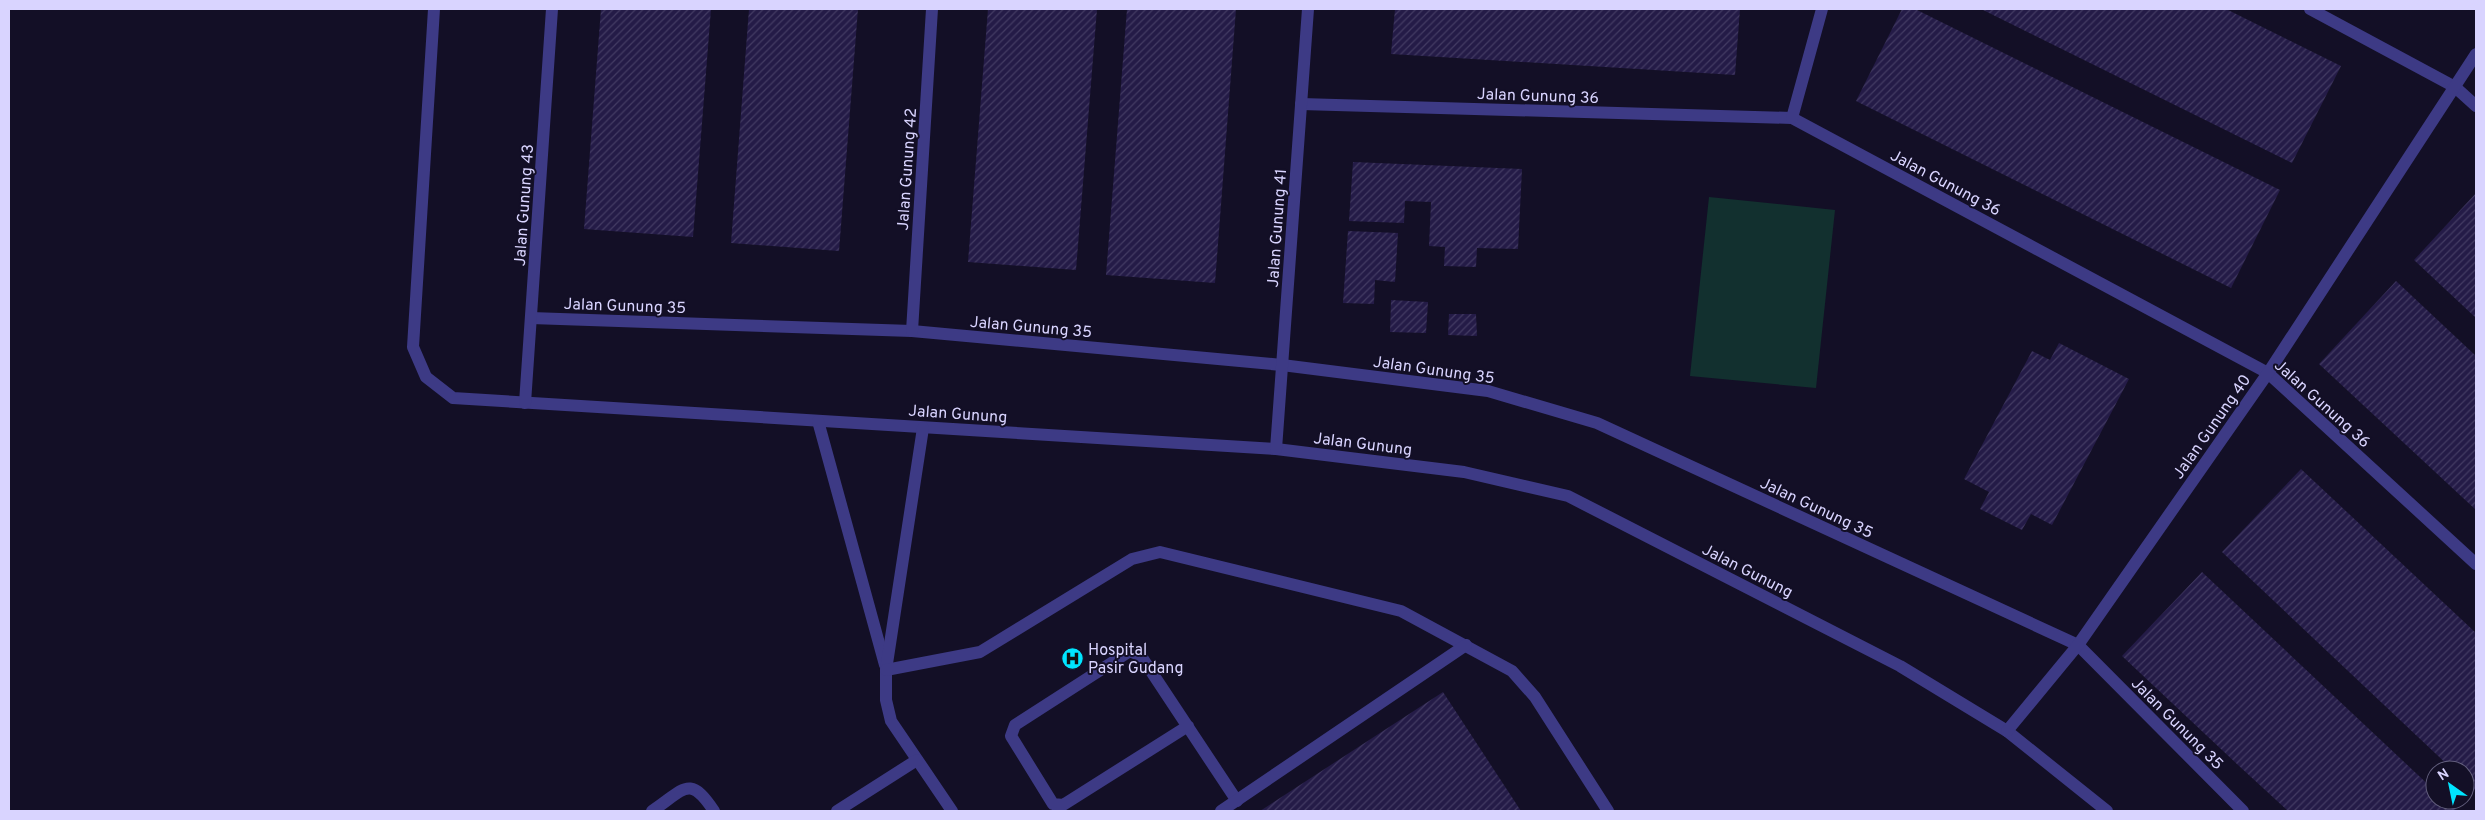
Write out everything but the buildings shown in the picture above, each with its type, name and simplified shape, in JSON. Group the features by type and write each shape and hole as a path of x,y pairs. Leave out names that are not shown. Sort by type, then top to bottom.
{"street":[{"name":"Jalan Gunung","path":"434,9 413,347 426,377 453,398 1276,449 1464,472 1568,496 1900,666 2007,731 2107,811"},
{"name":"Jalan Gunung 43","path":"525,403 552,9"},
{"name":"Jalan Gunung 42","path":"912,331 932,9"},
{"name":"Jalan Gunung 41","path":"1276,449 1308,9"},
{"path":"1792,118 1822,9"},
{"path":"2310,9 2455,87 2476,106"},
{"name":"Jalan Gunung 40","path":"2007,731 2078,645 2268,373 2476,54"},
{"name":"Jalan Gunung 36","path":"1301,104 1792,118 2268,373 2476,564"},
{"name":"Jalan Gunung 35","path":"531,318 912,331 1282,365 1488,391 1597,423 2078,645 2243,811"},
{"path":"818,421 886,670"},
{"path":"923,428 886,670 886,700 891,721 952,811"},
{"path":"886,670 980,652 1132,559 1160,552 1401,611 1512,671 1523,682 1608,811"},
{"path":"1221,811 1466,645"},
{"path":"1188,726 1063,805 1053,804 1011,736 1015,725 1130,651 1141,656 1188,726 1236,801"},
{"path":"837,811 917,760"},
{"path":"652,811 687,788 695,788 702,793 714,811"}],"green space":[{"path":"1709,197 1835,210 1816,388 1690,376"}],"place":[{"name":"Hospital Pasir Gudang","path":"1072,658"}]}
